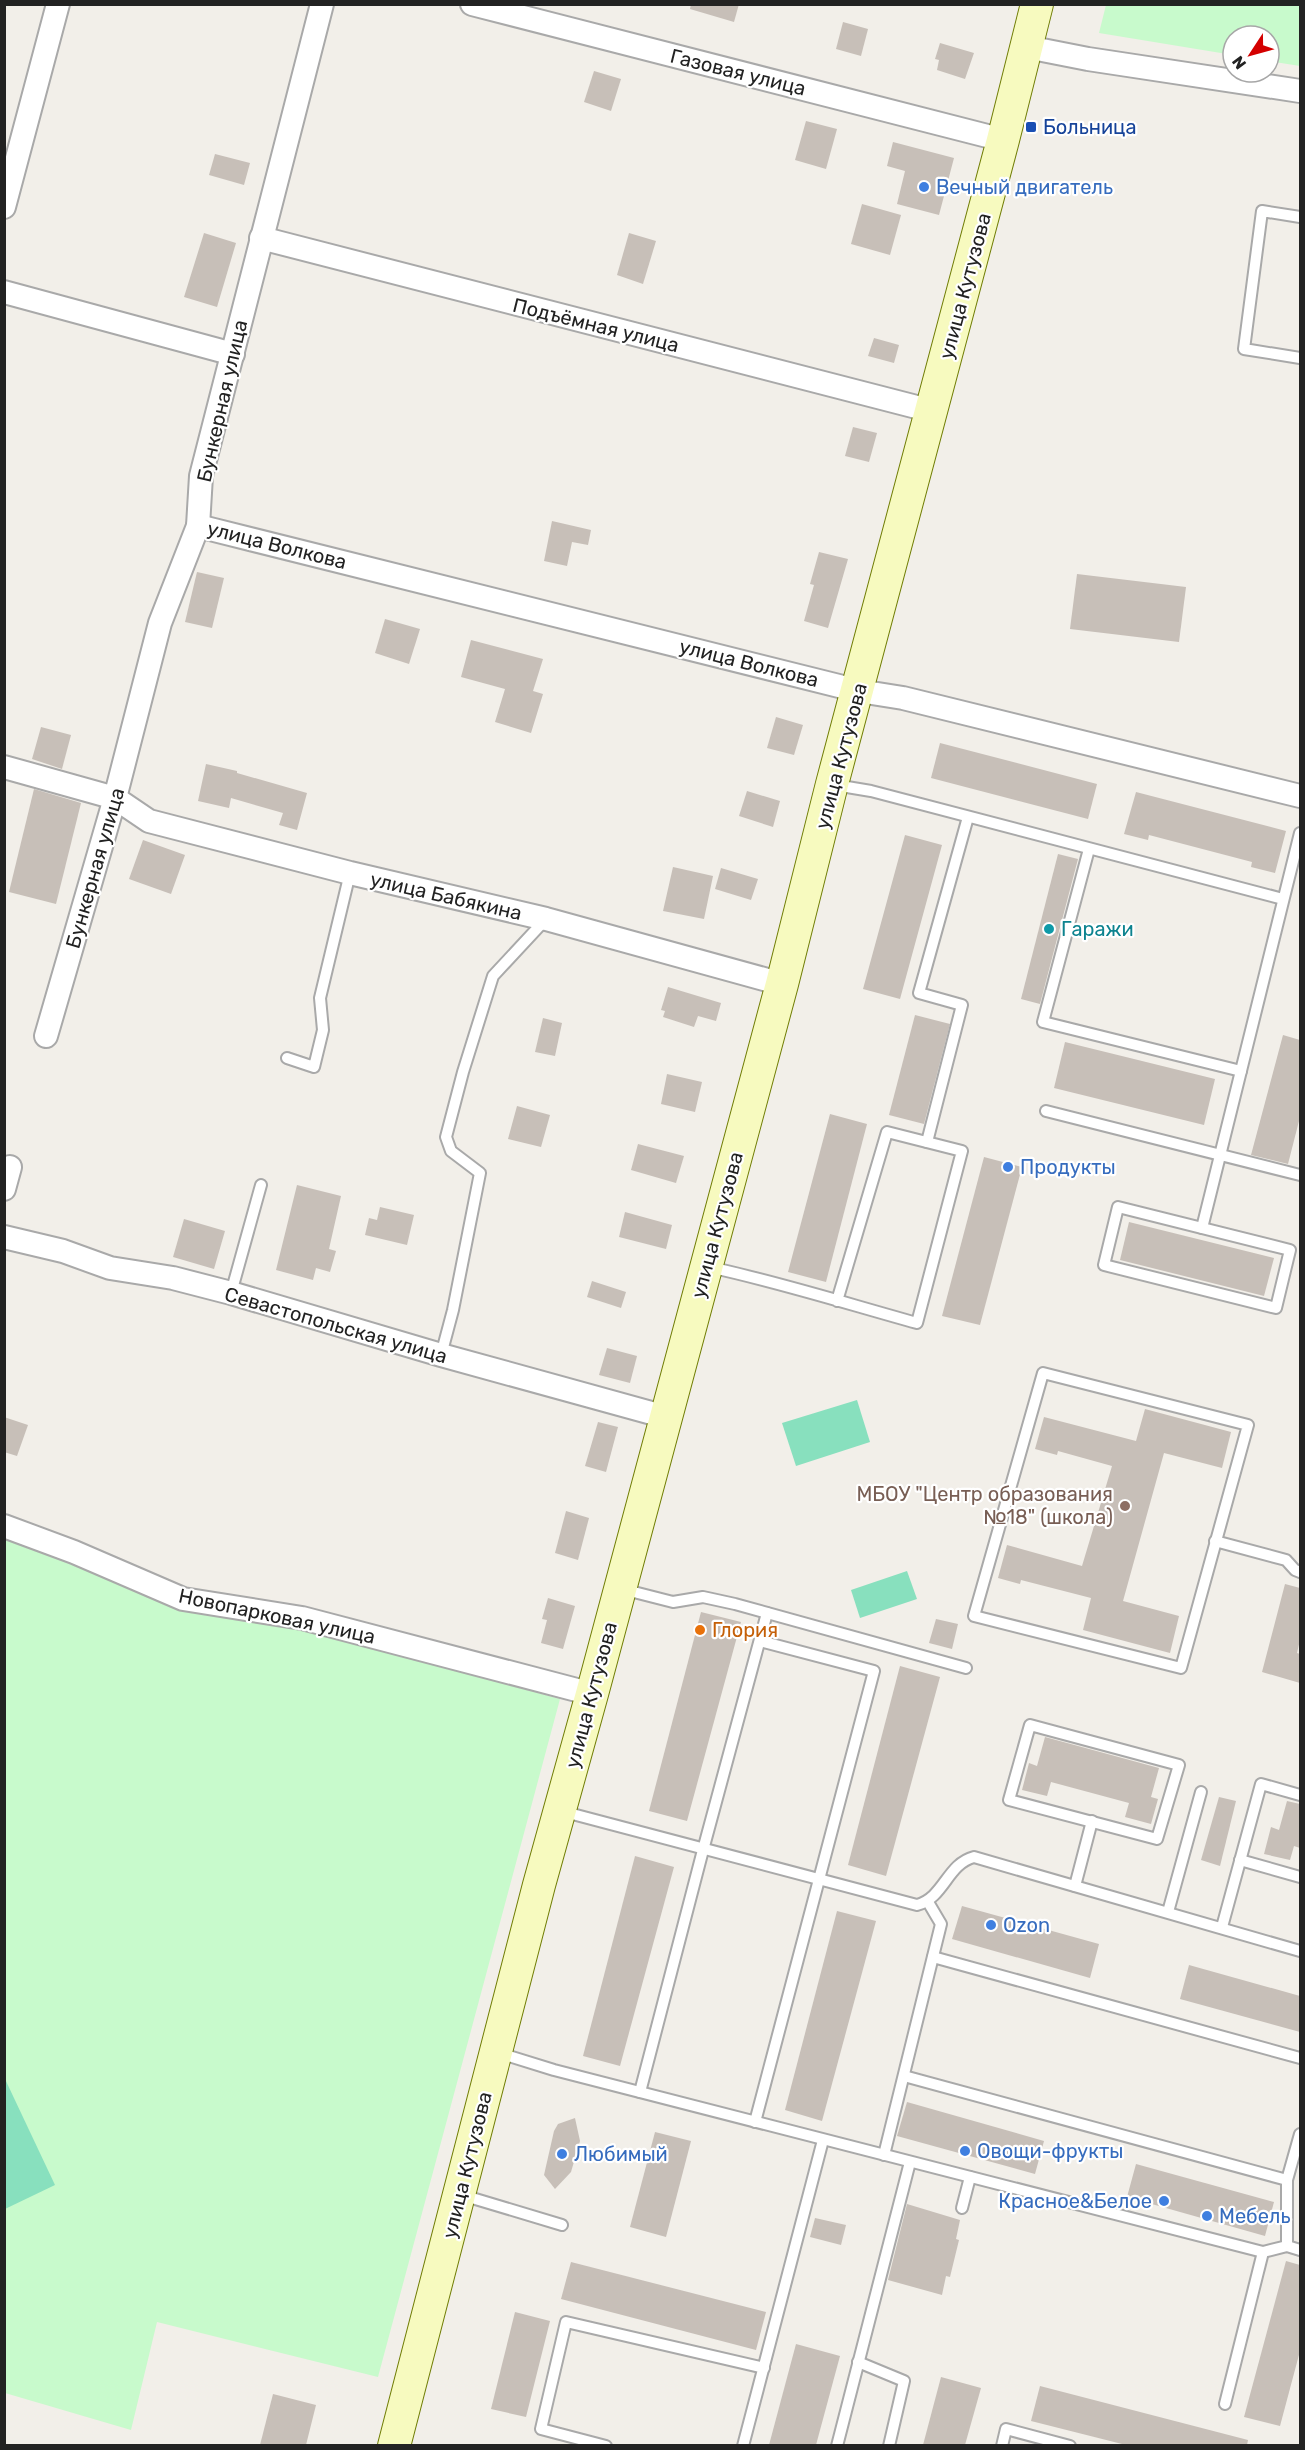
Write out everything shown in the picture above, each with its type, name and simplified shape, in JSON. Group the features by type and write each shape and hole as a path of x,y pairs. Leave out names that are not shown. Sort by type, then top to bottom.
{"main road":[{"name":"улица Кутузова","path":"394,2445 539,1885 561,1811 782,984 832,784 859,691 1004,140 1037,4"}],"street":[{"path":"4,207 58,4"},
{"name":"Бункерная улица","path":"46,1036 115,798 160,623 198,526 201,476 322,4"},
{"name":"Газовая улица","path":"472,4 1004,140"},
{"path":"1027,47 1088,59 1300,92"},
{"name":"Подъёмная улица","path":"261,238 932,411"},
{"path":"4,292 233,354"},
{"name":"улица Волкова","path":"198,526 859,691 914,700 1300,796"},
{"name":"улица Бабякина","path":"4,767 115,798 149,821 350,873 546,919 782,984"},
{"name":"Севастопольская улица","path":"4,1237 63,1251 110,1268 172,1278 231,1293 441,1356 666,1417"},
{"name":"Новопарковая улица","path":"4,1526 74,1552 183,1599 302,1618 592,1694"}],"lane":[{"path":"1300,217 1262,211 1244,349 1300,358"},
{"path":"832,784 871,791 1282,899"},
{"path":"927,1142 962,1005 919,993 968,818"},
{"path":"1202,1228 1300,833"},
{"path":"1089,849 1043,1022 1241,1071"},
{"path":"287,1058 314,1067 323,1030 320,998 350,873"},
{"path":"441,1356 453,1310 480,1173 451,1150 446,1137 463,1072 493,976 546,919"},
{"path":"1046,1112 1300,1175"},
{"path":"706,1267 744,1275 837,1301 917,1323 962,1151 887,1132 837,1301"},
{"path":"231,1293 261,1185"},
{"path":"1118,1207 1202,1228 1290,1250 1276,1308 1104,1265 1118,1207"},
{"path":"1043,1373 1248,1425 1215,1541 1181,1668 974,1616 1043,1373"},
{"path":"1215,1541 1286,1560 1300,1572"},
{"path":"619,1588 673,1602 703,1597 966,1668"},
{"path":"640,2092 768,1613"},
{"path":"755,2122 874,1671 760,1641"},
{"path":"1030,1725 1179,1765 1157,1839 1092,1821 1009,1800 1030,1725"},
{"path":"1222,1927 1261,1784 1300,1795"},
{"path":"1168,1912 1202,1792"},
{"path":"561,1811 917,1905 928,1902 963,1860 974,1857 1300,1951"},
{"path":"1075,1886 1092,1821"},
{"path":"1240,1860 1300,1877"},
{"path":"884,2155 941,1924 928,1902"},
{"path":"933,1957 1300,2058"},
{"path":"496,2052 554,2070 1263,2252 1287,2246 1300,2250"},
{"path":"904,2076 1287,2180"},
{"path":"1287,2246 1287,2180 1300,2134"},
{"path":"744,2445 823,2140"},
{"path":"837,2445 910,2162"},
{"path":"962,2208 970,2177"},
{"path":"459,2194 562,2225"},
{"path":"1225,2404 1263,2252"},
{"path":"606,2445 541,2429 566,2322 764,2368"},
{"path":"858,2362 904,2381 889,2445"},
{"path":"1002,2445 1006,2429 1070,2445"}],"green space":[{"path":"1106,5 1300,5 1300,66 1281,63 1281,24 1221,24 1221,53 1099,33"},
{"path":"857,1400 870,1442 796,1466 782,1423"},
{"path":"4,1538 189,1611 293,1626 560,1699 378,2377 157,2322 131,2430 5,2393"},
{"path":"907,1571 917,1599 860,1618 851,1590"},
{"path":"5,2079 55,2185 4,2209"}],"building":[{"path":"691,4 739,4 734,22 690,9"},
{"path":"843,22 868,29 861,56 836,49"},
{"path":"940,43 974,53 965,79 937,70 939,60 935,59"},
{"path":"594,71 621,79 611,111 584,102"},
{"path":"806,121 837,129 826,169 795,160"},
{"name":"Вечный двигатель","path":"893,142 954,158 939,215 897,204 905,171 887,166"},
{"path":"215,154 250,163 244,185 209,175"},
{"path":"862,204 901,215 890,255 851,244"},
{"path":"204,233 236,243 217,307 184,297"},
{"path":"629,233 656,241 643,284 617,275"},
{"path":"874,338 899,345 894,363 868,356"},
{"path":"853,427 877,433 869,462 845,456"},
{"path":"552,521 591,530 588,545 572,542 567,566 544,561"},
{"path":"819,552 848,559 828,628 804,621 814,585 810,584"},
{"path":"197,572 224,578 212,628 185,622"},
{"path":"1077,574 1186,587 1179,642 1070,629"},
{"path":"385,619 420,629 409,664 375,653"},
{"path":"471,640 543,659 533,691 543,694 531,733 495,722 505,689 461,677"},
{"path":"776,717 803,725 794,755 767,748"},
{"path":"41,727 71,735 62,769 32,759"},
{"path":"940,743 1097,784 1088,819 931,778"},
{"path":"206,764 237,771 237,773 307,793 297,830 279,825 283,813 231,798 229,808 198,801"},
{"path":"34,789 81,803 56,904 9,892"},
{"path":"747,791 780,801 773,827 739,816"},
{"path":"1136,792 1286,831 1275,873 1251,867 1252,862 1149,835 1148,840 1124,834"},
{"path":"905,835 942,845 900,999 863,989"},
{"path":"143,840 185,855 171,894 129,879"},
{"name":"Гаражи","path":"1058,854 1078,859 1040,1004 1021,999"},
{"path":"673,867 713,876 704,919 663,911"},
{"path":"721,868 758,879 751,900 715,889"},
{"path":"668,987 721,1003 716,1021 698,1016 694,1027 663,1017 665,1011 661,1010"},
{"path":"915,1015 950,1024 924,1124 889,1115"},
{"path":"543,1018 562,1023 555,1056 535,1052"},
{"path":"1283,1035 1300,1040 1300,1117 1288,1164 1251,1155"},
{"path":"1065,1042 1215,1079 1204,1125 1054,1088"},
{"path":"667,1074 702,1082 695,1112 661,1104"},
{"path":"517,1106 550,1115 541,1147 508,1139"},
{"path":"830,1114 867,1124 826,1282 788,1272"},
{"path":"638,1144 684,1156 676,1183 631,1170"},
{"path":"984,1157 1022,1167 980,1325 942,1316"},
{"path":"297,1185 341,1196 329,1249 336,1251 330,1272 316,1268 313,1280 276,1270"},
{"path":"380,1207 414,1215 407,1245 365,1235 369,1218 377,1220"},
{"path":"625,1212 672,1225 666,1249 619,1237"},
{"path":"184,1219 225,1231 214,1269 173,1257"},
{"path":"1129,1222 1274,1258 1264,1296 1120,1260"},
{"path":"592,1281 626,1292 621,1308 587,1297"},
{"path":"607,1348 637,1356 630,1383 599,1375"},
{"name":"МБОУ \"Центр образования №18\" (школа)","path":"1145,1409 1231,1432 1222,1468 1164,1453 1123,1601 1179,1616 1170,1653 1083,1630 1091,1598 1021,1580 1020,1584 998,1578 1007,1545 1082,1566 1112,1466 1058,1451 1057,1455 1035,1449 1044,1417 1136,1441"},
{"path":"4,1417 28,1425 17,1456 4,1452"},
{"path":"598,1422 618,1427 606,1472 585,1466"},
{"path":"566,1511 589,1518 578,1560 555,1553"},
{"path":"1285,1584 1300,1588 1300,1640 1297,1653 1300,1654 1300,1683 1262,1672"},
{"path":"548,1598 575,1606 563,1649 541,1643 547,1620 542,1619"},
{"path":"701,1612 741,1622 687,1821 649,1811"},
{"path":"936,1619 958,1624 952,1649 929,1643"},
{"path":"900,1666 940,1677 886,1876 848,1865"},
{"path":"1045,1737 1159,1768 1151,1797 1158,1799 1151,1824 1125,1817 1129,1803 1051,1782 1047,1796 1022,1790 1029,1763 1037,1766"},
{"path":"1219,1797 1236,1801 1220,1866 1201,1860"},
{"path":"1287,1801 1300,1804 1300,1848 1294,1846 1290,1860 1264,1854 1271,1827 1279,1830"},
{"path":"635,1856 674,1867 620,2066 583,2056"},
{"path":"962,1906 1099,1944 1090,1978 952,1939"},
{"path":"837,1911 876,1921 822,2121 785,2110"},
{"path":"1189,1965 1300,1996 1300,2032 1180,1999"},
{"path":"907,2102 1044,2141 1035,2174 897,2136"},
{"name":"Любимый","path":"575,2118 580,2141 571,2172 555,2189 544,2175 554,2131 558,2124"},
{"path":"655,2132 691,2141 666,2237 630,2227"},
{"path":"1136,2164 1274,2202 1265,2236 1127,2197"},
{"path":"907,2204 960,2220 956,2239 959,2240 950,2277 946,2276 942,2295 888,2280"},
{"path":"815,2218 846,2225 841,2245 810,2237"},
{"path":"1286,2261 1300,2265 1300,2351 1280,2426 1244,2417"},
{"path":"571,2262 766,2312 756,2350 561,2299"},
{"path":"515,2312 550,2321 526,2417 491,2409"},
{"path":"796,2344 840,2356 816,2445 769,2445"},
{"path":"941,2377 981,2388 965,2445 923,2445"},
{"path":"1040,2386 1248,2440 1247,2445 1126,2445 1031,2421"},
{"path":"273,2394 316,2405 306,2445 260,2445"}],"place":[{"name":"Больница","path":"1031,127"},
{"name":"Вечный двигатель","path":"924,187"},
{"name":"Гаражи","path":"1049,929"},
{"name":"Продукты","path":"1008,1167"},
{"name":"МБОУ \"Центр образования №18\" (школа)","path":"1125,1506"},
{"name":"Глория","path":"700,1630"},
{"name":"Ozon","path":"991,1925"},
{"name":"Овощи-фрукты","path":"965,2151"},
{"name":"Любимый","path":"562,2154"},
{"name":"Красное&Белое","path":"1164,2201"},
{"name":"Мебель","path":"1207,2216"}]}
